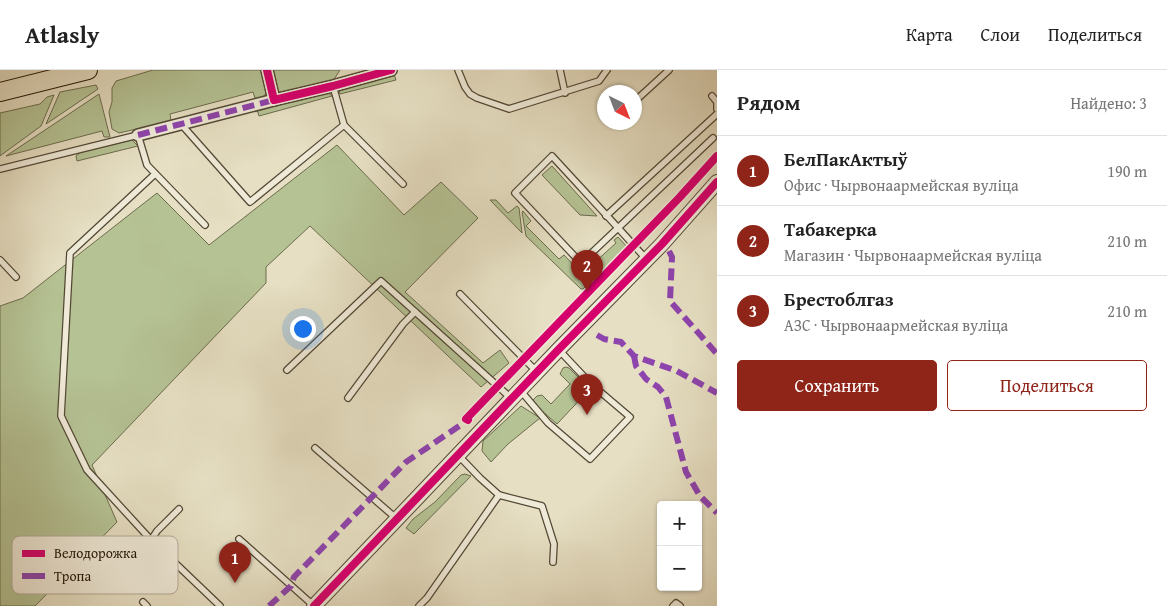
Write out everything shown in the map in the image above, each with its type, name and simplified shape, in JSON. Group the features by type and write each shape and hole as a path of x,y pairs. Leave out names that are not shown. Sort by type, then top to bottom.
{"main road":[{"path":"0,92 48,78 88,70"}],"street":[{"path":"267,70 274,100"},
{"path":"138,135 391,70"},
{"path":"314,606 559,349 647,260 717,182"}],"lane":[{"path":"458,70 470,94 509,109 599,82 607,70"},
{"path":"560,70 565,93"},
{"path":"642,95 669,70"},
{"path":"333,86 344,126 403,184"},
{"path":"712,96 717,102 717,109"},
{"path":"606,216 717,114"},
{"path":"181,124 250,202 344,126"},
{"path":"0,170 138,135 147,165 205,225"},
{"path":"647,260 618,229 606,216 552,156 515,193 581,263 618,229 713,138"},
{"path":"148,536 87,470 61,416 70,253 155,174"},
{"path":"0,260 16,277"},
{"path":"287,370 381,281 415,312 590,458 630,417 593,386 559,349"},
{"path":"460,294 537,372"},
{"path":"348,398 403,324 415,312"},
{"path":"315,448 397,519"},
{"path":"458,455 500,495 542,506 554,544 554,562"},
{"path":"418,606 427,598 500,495"},
{"path":"154,536 157,530 179,509"},
{"path":"239,539 314,606"},
{"path":"178,565 220,606"},
{"path":"673,606 676,603 680,606"}],"green space":[{"path":"153,70 262,70 267,92 261,99 255,98 253,92 170,114 171,121 119,133 112,129 109,112 112,102 112,88 116,81"},
{"path":"270,70 340,70 333,81 283,93 275,88"},
{"path":"394,74 396,80 340,94 339,90"},
{"path":"96,85 98,89 46,124 60,92"},
{"path":"326,91 332,96 259,116 257,110"},
{"path":"99,94 110,137 104,137 102,131 6,156"},
{"path":"54,95 41,126 0,156 0,113 40,104 47,97"},
{"path":"132,140 138,146 77,161 76,156 81,152"},
{"path":"337,145 404,215 441,182 478,218 405,292 483,363 500,350 509,363 481,387 310,226 266,267 266,283 92,465 117,522 103,536 12,536 12,594 47,594 35,606 0,606 0,306 23,298 157,193 209,245"},
{"path":"552,166 597,216 580,215 542,175"},
{"path":"490,200 496,200 508,213 517,206 519,208 522,233"},
{"path":"523,211 531,221 526,226 559,259 564,255 582,274 616,243 614,240 618,237 628,248 598,278 594,278 581,289 526,236"},
{"path":"566,367 590,389 557,424 535,405 533,400 537,396 542,395 551,404 570,384 560,374 563,368"},
{"path":"521,406 540,418 508,444 491,462 482,451 483,441"},
{"path":"461,475 471,476 414,534 406,528 413,519 435,502"}],"marked path":[{"path":"138,135 274,100"},
{"path":"669,251 672,257 670,301 717,354"},
{"path":"597,335 604,339 621,342 634,356 677,371 717,393"},
{"path":"634,356 636,366 646,379 658,387 666,397 686,472 700,496 717,513"},
{"path":"269,606 291,586 294,577 406,462 468,420"}],"cycle path":[{"path":"267,70 274,100 391,70"},
{"path":"468,420 466,419 679,198 717,156"},
{"path":"314,606 662,244 717,182"}],"place":[{"name":"Табакерка","path":"587,291"},
{"name":"Брестоблгаз","path":"587,415"},
{"name":"БелПакАктыў","path":"235,583"}]}
